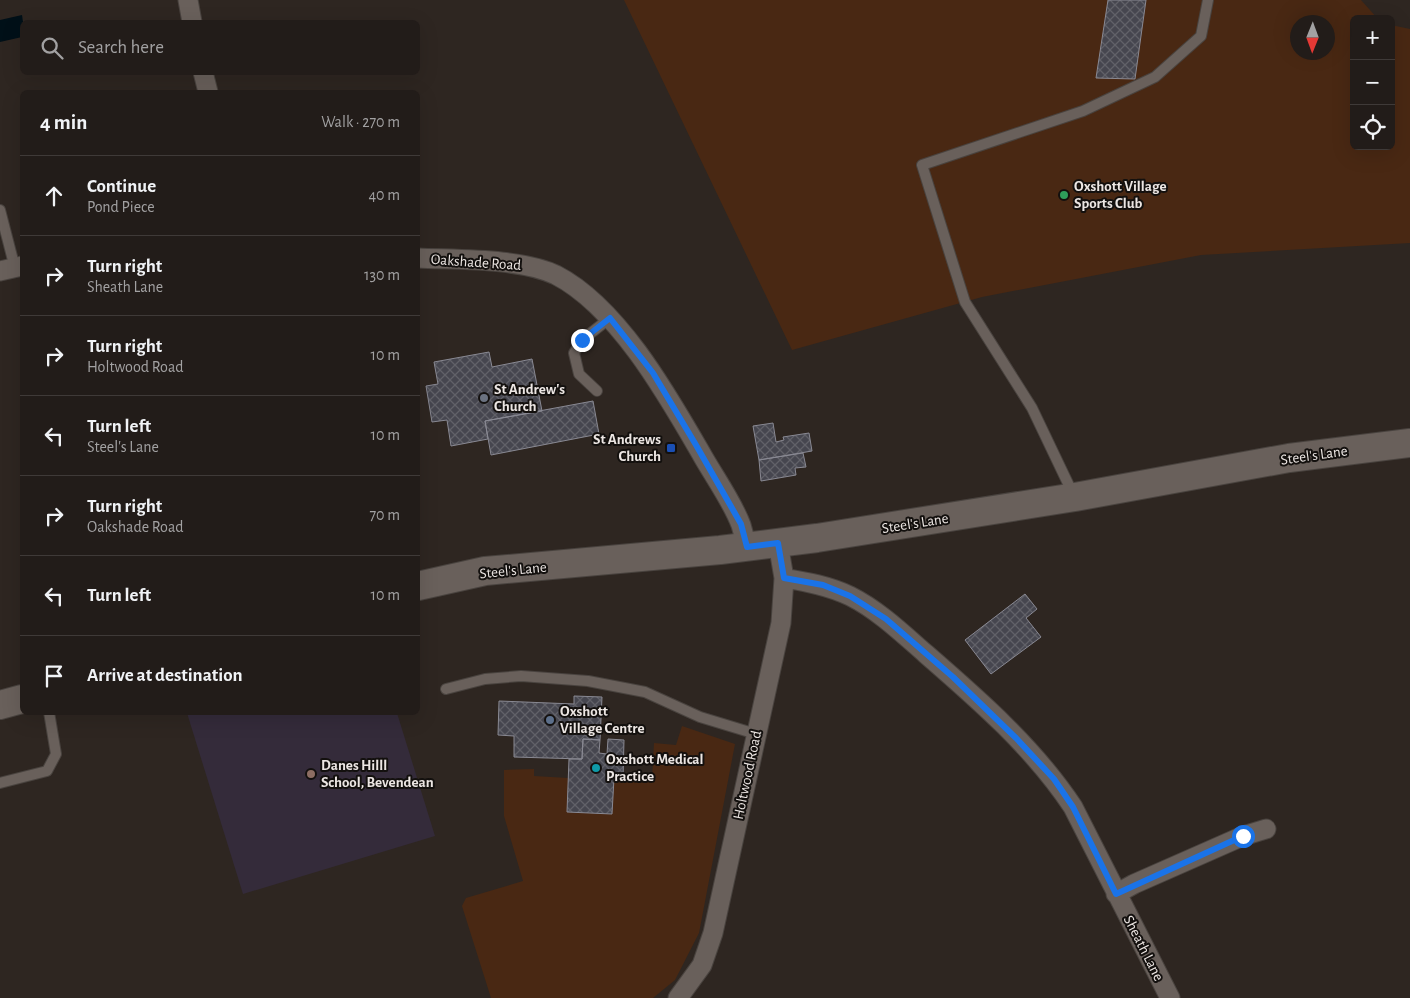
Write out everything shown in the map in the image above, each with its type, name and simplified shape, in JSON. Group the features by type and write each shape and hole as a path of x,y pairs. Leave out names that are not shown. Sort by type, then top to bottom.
{"street":[{"path":"188,0 192,20"},
{"path":"204,75 208,90"},
{"name":"Oakshade Road","path":"420,258 523,264 555,275 585,293 610,318 653,373 741,524 747,547"},
{"name":"Steel's Lane","path":"420,586 485,571 747,547 817,538 1290,458 1409,446"},
{"name":"Holtwood Road","path":"678,998 702,965 713,933 781,623 784,578 778,543"},
{"name":"Sheath Lane","path":"784,578 823,585 850,596 886,619 960,684 1016,738 1054,779 1073,807 1170,998"},
{"path":"0,704 20,699"},
{"path":"1116,894 1234,840 1266,829"}],"lane":[{"path":"1074,496 1032,408 965,302 922,165 1083,111 1155,77 1201,36 1208,0"},
{"path":"0,210 12,268"},
{"path":"597,391 578,374 574,353 582,340 610,318"},
{"path":"446,689 485,679 521,676 588,681 645,692 700,717 756,734"},
{"path":"0,783 47,771 56,754 50,715"}],"shaded area":[{"name":"Oxshott Village Sports Club","path":"624,0 1361,0 1374,15 1350,15 1350,150 1395,150 1395,26 1410,29 1410,243 1201,255 982,297 792,350"},
{"path":"22,15 23,20 20,20 20,37 0,42 0,20"},
{"name":"Danes Hilll School, Bevendean","path":"188,715 398,715 435,836 243,894"},
{"path":"682,726 735,744 699,933 675,980 653,998 491,998 462,906 466,898 523,881 504,816 504,770 534,769 534,776 568,778 567,812 612,814 614,778 652,778 654,743 676,745"}],"building":[{"path":"1108,0 1146,0 1135,79 1096,78"},
{"name":"St Andrew's Church","path":"489,352 492,367 532,359 542,411 485,421 488,439 451,446 447,420 432,422 426,386 438,384 434,362"},
{"path":"593,401 599,434 491,455 485,421"},
{"path":"773,423 776,442 784,440 783,437 809,433 812,451 759,460 753,426"},
{"path":"803,453 806,467 795,468 796,475 761,481 759,460"},
{"path":"1025,594 1037,609 1026,618 1041,637 991,674 965,640"},
{"name":"Oxshott Village Centre","path":"574,696 602,697 600,740 583,739 582,759 514,757 514,736 498,735 499,701 574,704"},
{"name":"Oxshott Medical Practice","path":"583,739 600,740 599,753 607,754 608,739 624,740 623,778 614,778 612,814 567,812 569,759 582,759"}],"place":[{"name":"Oxshott Village Sports Club","path":"1064,195"},
{"name":"St Andrew's Church","path":"484,398"},
{"name":"St Andrews Church","path":"671,448"},
{"name":"Oxshott Village Centre","path":"550,720"},
{"name":"Oxshott Medical Practice","path":"596,768"},
{"name":"Danes Hilll School, Bevendean","path":"311,774"}],"route":[{"path":"582,340 610,318 653,373 741,524 747,547 778,543 784,578 823,585 850,596 886,619 953,677 1016,738 1054,779 1073,807 1116,894 1134,884 1243,836"}]}
